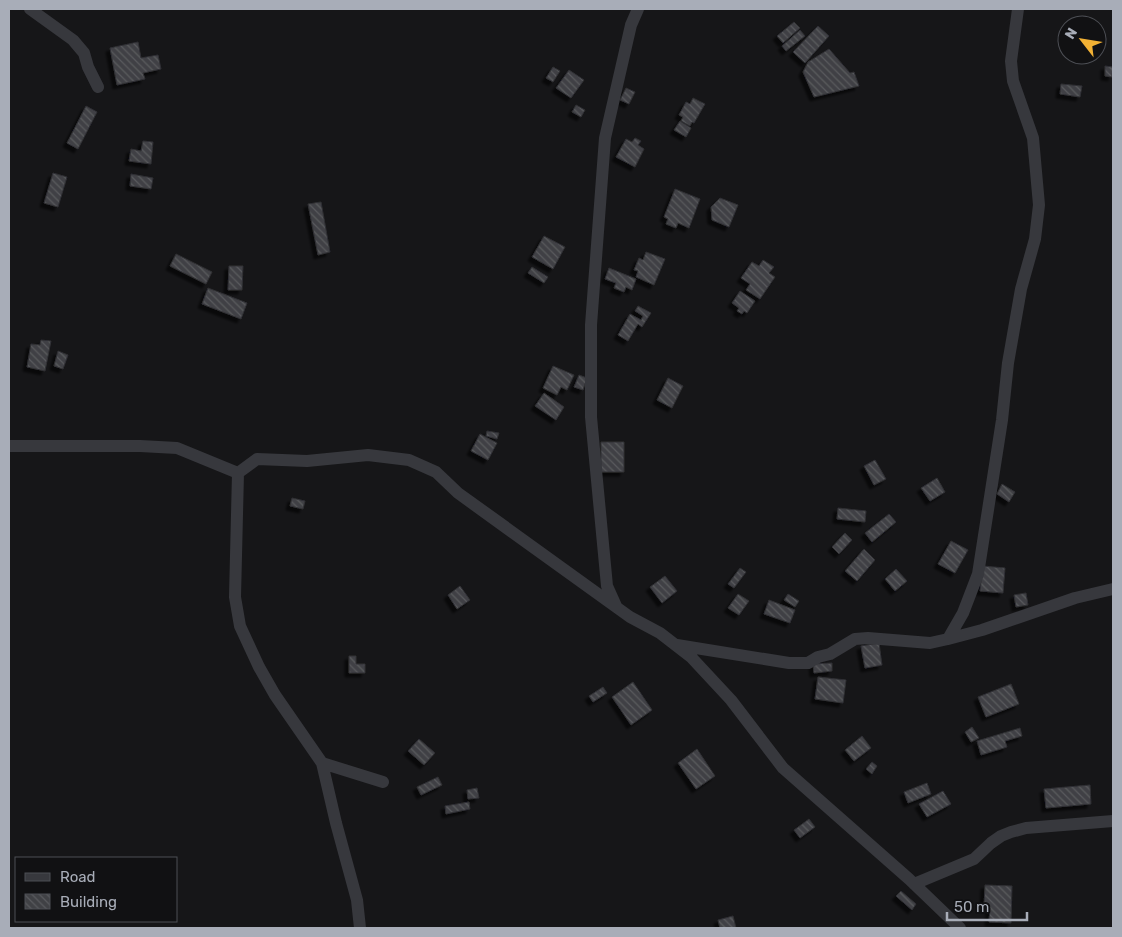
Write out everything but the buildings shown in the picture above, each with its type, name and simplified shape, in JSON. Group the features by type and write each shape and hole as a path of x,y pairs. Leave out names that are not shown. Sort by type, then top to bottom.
{"street":[{"path":"30,9 73,40 84,53 88,67 98,87"},
{"path":"616,607 607,586 591,417 591,325 605,138 631,25 638,9"},
{"path":"948,639 963,612 978,574 1002,420 1008,363 1021,289 1035,239 1039,205 1033,138 1013,81 1011,61 1018,9"},
{"path":"9,446 140,446 176,448 238,473"},
{"path":"238,473 257,459 307,461 368,455 409,460 436,472 458,493 616,607 677,645 710,676 782,768 914,884 960,928"},
{"path":"238,473 235,597 240,626 267,681 322,763 357,900 360,928"},
{"path":"677,645 790,663 808,663 818,657 830,654 855,639 868,638 930,643 982,630 1075,598 1113,589"},
{"path":"322,763 383,782"},
{"path":"914,884 974,859 991,844 1011,832 1026,828 1113,821"}]}
